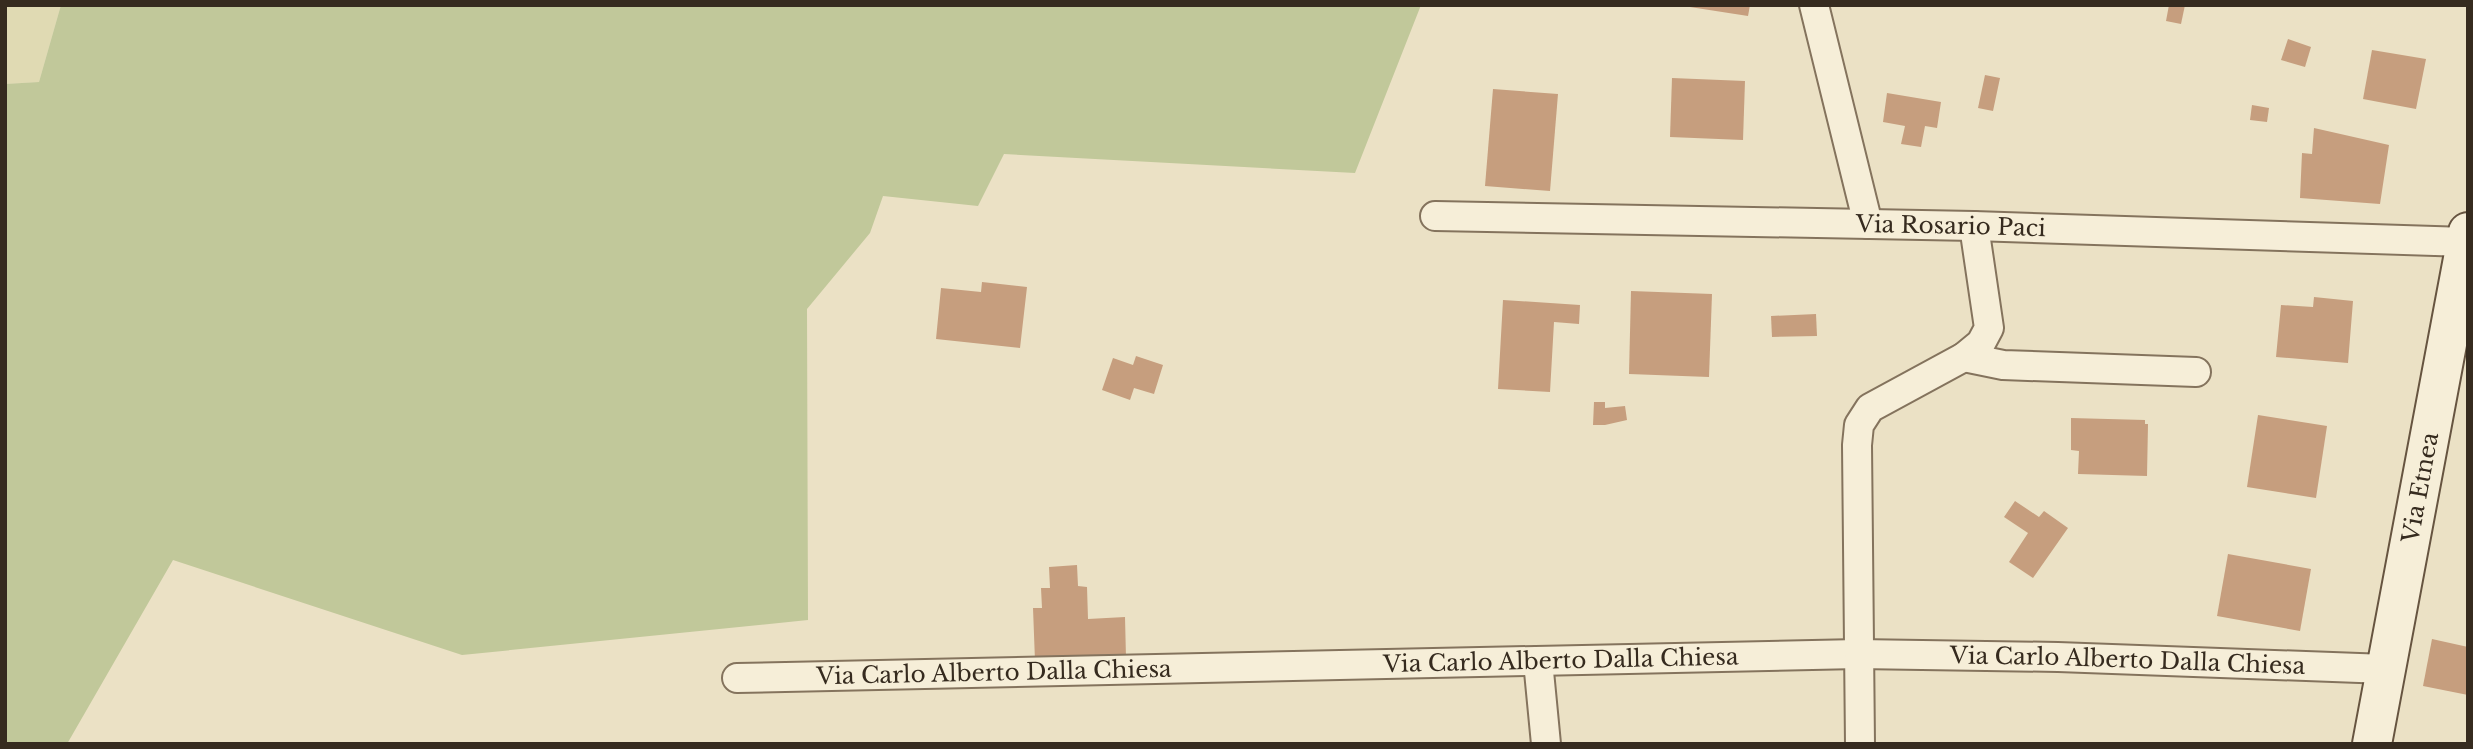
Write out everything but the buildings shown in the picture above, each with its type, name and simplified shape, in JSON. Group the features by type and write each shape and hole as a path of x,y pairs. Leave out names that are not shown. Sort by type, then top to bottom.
{"main road":[{"name":"Via Etnea","path":"2372,744 2467,237"}],"street":[{"path":"1814,5 1868,223"},
{"name":"Via Rosario Paci","path":"1436,216 2467,237"},
{"path":"1860,744 1859,425 1870,408 1964,357 1981,343 1989,328 1974,226"},
{"path":"1964,357 2003,365 2196,372"},
{"name":"Via Carlo Alberto Dalla Chiesa","path":"737,678 1858,654 2058,657 2386,669"},
{"path":"1538,661 1546,744"}],"shaded area":[{"path":"5,5 61,5 39,82 5,84"}],"green space":[{"path":"61,5 1421,5 1355,173 1004,154 978,206 883,196 870,233 807,309 808,620 462,655 173,560 67,744 5,744 5,84 39,82"}]}
